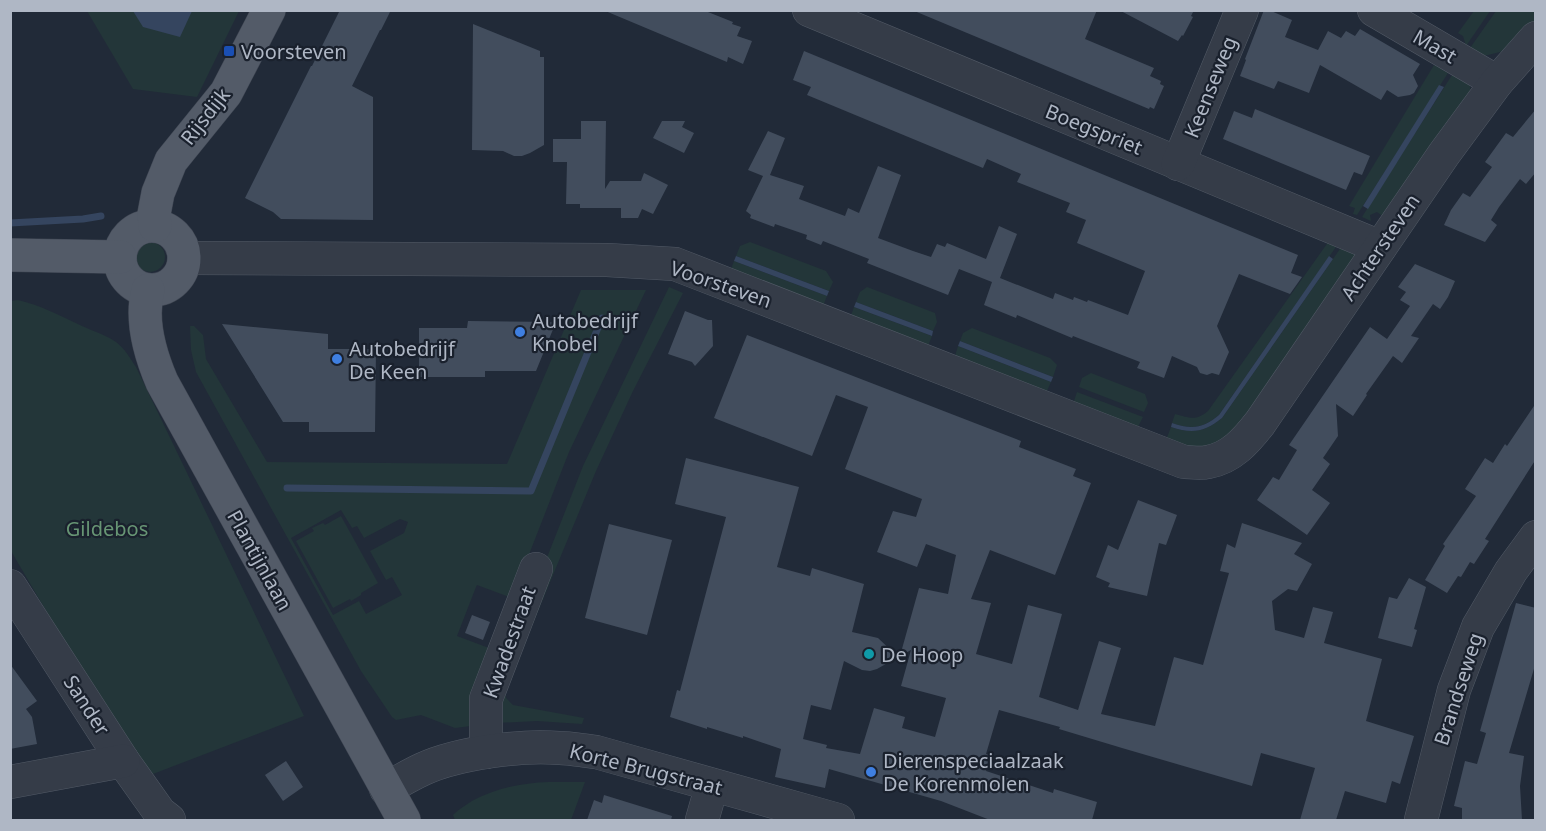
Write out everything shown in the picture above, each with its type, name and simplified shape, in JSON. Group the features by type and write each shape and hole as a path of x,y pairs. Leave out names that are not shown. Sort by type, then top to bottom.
{"main road":[{"name":"Rijsdijk","path":"155,226 154,214 158,193 171,161 226,93 269,10"},
{"path":"146,226 155,226 166,229 176,236 185,258 178,278 159,290 148,290 138,287 129,280 122,271 120,257 124,241 130,234 146,226"},
{"path":"10,255 120,257"},
{"name":"Plantijnlaan","path":"148,290 147,332 152,357 162,382 404,820"}],"street":[{"name":"Boegspriet","path":"809,10 1380,247"},
{"name":"Keenseweg","path":"1178,164 1242,10"},
{"name":"Mast","path":"1374,10 1497,81"},
{"name":"Achtersteven","path":"1227,456 1245,441 1260,423 1444,154 1497,81 1536,38"},
{"name":"Voorsteven","path":"185,258 607,260 675,264 1184,462 1206,463 1227,456"},
{"name":"Brandseweg","path":"1421,820 1454,690 1478,627 1511,571 1536,537"},
{"name":"Kwadestraat","path":"486,752 486,699 536,569"},
{"name":"Sander","path":"10,586 123,761 160,813 169,820"},
{"name":"Korte Brugstraat","path":"386,789 432,766 457,758 486,752 558,748 596,752 838,820"},
{"path":"10,782 123,761"},
{"path":"702,820 712,785"}],"green space":[{"path":"87,11 239,11 197,97 133,89"},
{"path":"1474,11 1490,11 1466,46 1463,36 1458,33"},
{"path":"1496,11 1535,11 1535,23 1504,51 1484,56 1470,48"},
{"path":"1434,65 1448,73 1357,215 1353,214 1355,208 1349,206"},
{"path":"1452,75 1469,81 1471,92 1388,220 1377,212 1370,215 1371,221 1362,217"},
{"path":"1329,241 1338,244 1219,415 1197,427 1172,423 1175,414 1193,418 1208,411"},
{"path":"150,242 161,246 165,257 161,268 150,272 139,268 135,257 139,246"},
{"path":"750,242 826,271 833,282 829,291 736,256 740,246"},
{"path":"1342,246 1361,253 1222,449 1164,445 1171,427 1185,431 1204,429 1222,418"},
{"path":"734,261 827,296 823,306 731,269"},
{"path":"669,287 683,293 633,391 596,471 506,689 535,588 583,466"},
{"path":"867,287 935,313 937,322 933,331 856,302 860,292"},
{"path":"581,290 646,290 569,452 512,598 477,585 476,587 457,636 497,651 471,726 455,728 421,715 396,720 361,671 196,372 191,350 190,326 194,326 203,335 206,359 267,462 507,464","holes":["341,510 352,528 357,526 364,538 400,519 408,522 404,533 370,551 386,580 392,577 402,595 366,614 359,601 333,615 291,538"]},
{"name":"Gildebos","path":"18,300 108,337 125,351 136,367 304,716 153,774 145,766 82,672 11,551 10,301"},
{"path":"854,307 932,336 928,346 850,318"},
{"path":"972,328 1050,358 1057,365 1053,377 960,341 963,333"},
{"path":"958,346 1051,382 1046,393 955,356"},
{"path":"1091,373 1145,394 1148,403 1144,412 1079,387 1082,378"},
{"path":"1077,392 1143,417 1138,427 1073,404"},
{"path":"341,516 378,583 351,601 350,599 333,608 296,541 314,531 312,528 323,523 325,525"},
{"path":"505,692 506,698 513,705 584,718 582,724 537,721 496,723"},
{"path":"585,782 571,820 455,820 453,815 472,801 491,793 519,785"}],"water":[{"path":"133,11 192,11 180,37 143,27"},
{"path":"1439,85 1444,87 1368,209 1363,206"},
{"path":"736,256 829,291 827,296 734,261"},
{"path":"1329,256 1333,259 1222,418 1204,429 1185,431 1171,427 1172,423 1186,427 1203,425 1219,415"},
{"path":"856,302 933,331 932,336 854,307"},
{"path":"960,341 1053,377 1051,382 958,346"}],"building":[{"path":"340,10 391,10 352,86 373,97 373,220 281,219 273,212 245,198"},
{"path":"603,10 703,10 741,27 737,36 752,41 743,64 728,57 727,62"},
{"path":"912,10 1097,10 1085,39 1154,68 1150,76 1161,81 1160,84 1164,86 1154,109 1150,107 1149,109"},
{"path":"1119,10 1194,10 1191,16 1193,17 1178,41"},
{"path":"1264,10 1292,20 1285,37 1318,50 1328,31 1341,38 1346,31 1355,36 1360,29 1420,64 1413,75 1418,86 1414,93 1398,97 1387,90 1381,100 1320,65 1309,93 1278,81 1274,89 1240,76"},
{"path":"473,24 540,51 540,57 544,57 544,145 530,153 514,156 503,151 472,150"},
{"path":"804,51 1298,255 1291,273 1302,277 1290,294 1239,274 1217,326 1229,352 1219,375 1200,373 1197,367 1172,356 1164,378 1137,368 1140,362 1073,336 1072,338 1017,315 1016,318 984,305 992,282 959,269 948,295 867,263 869,259 823,241 821,245 806,239 807,235 750,218 751,215 746,211 763,176 748,170 768,131 785,138 770,175 804,186 799,199 845,216 848,208 859,213 878,166 901,175 878,238 913,251 931,257 937,244 945,247 947,243 986,259 999,226 1017,234 1000,278 1053,299 1055,293 1073,300 1074,297 1128,315 1145,271 1077,243 1086,220 1066,212 1070,203 1017,182 1021,174 987,159 983,168 807,95 811,87 793,80"},
{"path":"1255,109 1370,156 1362,175 1354,172 1346,190 1223,139 1234,111 1252,118"},
{"path":"1536,109 1536,172 1526,184 1520,179 1499,207 1491,220 1497,225 1485,242 1444,225 1463,193 1470,197 1492,167 1485,162 1506,133 1513,137"},
{"path":"581,121 606,121 605,189 610,181 641,181 644,173 668,185 653,214 642,209 638,218 621,218 621,208 580,208 580,204 566,204 567,162 553,162 553,139 581,139"},
{"path":"662,121 685,121 682,127 694,133 684,153 653,138"},
{"path":"1415,264 1455,281 1440,309 1433,304 1411,336 1419,338 1402,363 1393,356 1353,416 1336,404 1338,436 1323,458 1330,464 1312,490 1330,503 1307,535 1257,500 1273,477 1279,480 1297,450 1289,445 1370,327 1387,339 1410,306 1400,300 1406,292 1398,287"},
{"path":"685,311 712,320 713,346 695,366 692,362 668,354"},
{"path":"468,321 556,322 536,371 485,371 485,377 419,377 419,328 467,328"},
{"path":"222,324 328,334 328,349 376,349 375,432 309,432 309,422 283,422"},
{"path":"747,335 1021,441 1019,447 1076,469 1073,476 1091,483 1055,575 990,550 971,599 991,603 976,654 1012,664 1028,605 1062,614 1039,697 1078,710 1099,641 1121,648 1101,714 1155,726 1174,657 1203,665 1229,573 1220,571 1227,544 1235,548 1242,523 1302,543 1294,554 1312,564 1297,591 1288,589 1272,601 1275,630 1304,638 1313,607 1333,612 1324,643 1382,659 1366,721 1414,736 1400,784 1392,781 1386,803 1345,791 1336,820 1300,820 1315,768 1261,753 1252,786 999,710 986,754 991,755 986,771 1053,793 1054,789 1097,802 1092,820 990,820 941,801 829,769 825,788 775,777 781,749 743,736 743,738 707,727 707,729 670,717 677,690 680,691 726,517 675,504 686,458 799,487 777,567 810,576 812,568 864,584 852,632 878,638 898,657 870,671 862,670 844,661 831,710 811,705 803,739 827,745 826,748 860,754 874,708 905,717 902,728 935,737 946,698 901,686 911,650 900,656 919,588 948,594 956,555 926,544 917,567 877,552 893,511 916,517 922,499 845,469 868,407 836,395 812,456 714,418"},
{"path":"1536,403 1536,459 1485,539 1489,541 1474,564 1470,562 1447,593 1425,580 1445,546 1443,544 1476,496 1465,489 1485,458 1493,463"},
{"path":"1138,500 1177,515 1166,545 1159,543 1147,596 1108,587 1110,583 1096,577 1108,545 1118,550"},
{"path":"609,524 672,540 647,635 585,618"},
{"path":"1409,578 1426,587 1414,629 1417,630 1412,647 1378,638 1389,597 1397,599"},
{"path":"1516,603 1536,608 1536,662 1509,753 1524,756 1520,786 1522,820 1462,820 1462,808 1454,806 1465,761 1477,764 1486,733 1480,731"},
{"path":"472,615 490,622 483,640 465,633"},
{"path":"10,664 37,701 26,709 32,717 37,744 10,749"},
{"path":"286,761 303,787 283,801 265,775"},
{"path":"604,795 672,816 671,820 587,820 594,800 602,803"}],"waterway":[{"path":"10,223 101,216"},
{"path":"287,488 531,491 602,318"}],"place":[{"name":"Voorsteven","path":"229,51"},
{"name":"Autobedrijf Knobel","path":"520,332"},
{"name":"Autobedrijf De Keen","path":"337,359"},
{"name":"De Hoop","path":"869,654"},
{"name":"Dierenspeciaalzaak De Korenmolen","path":"871,772"}]}
